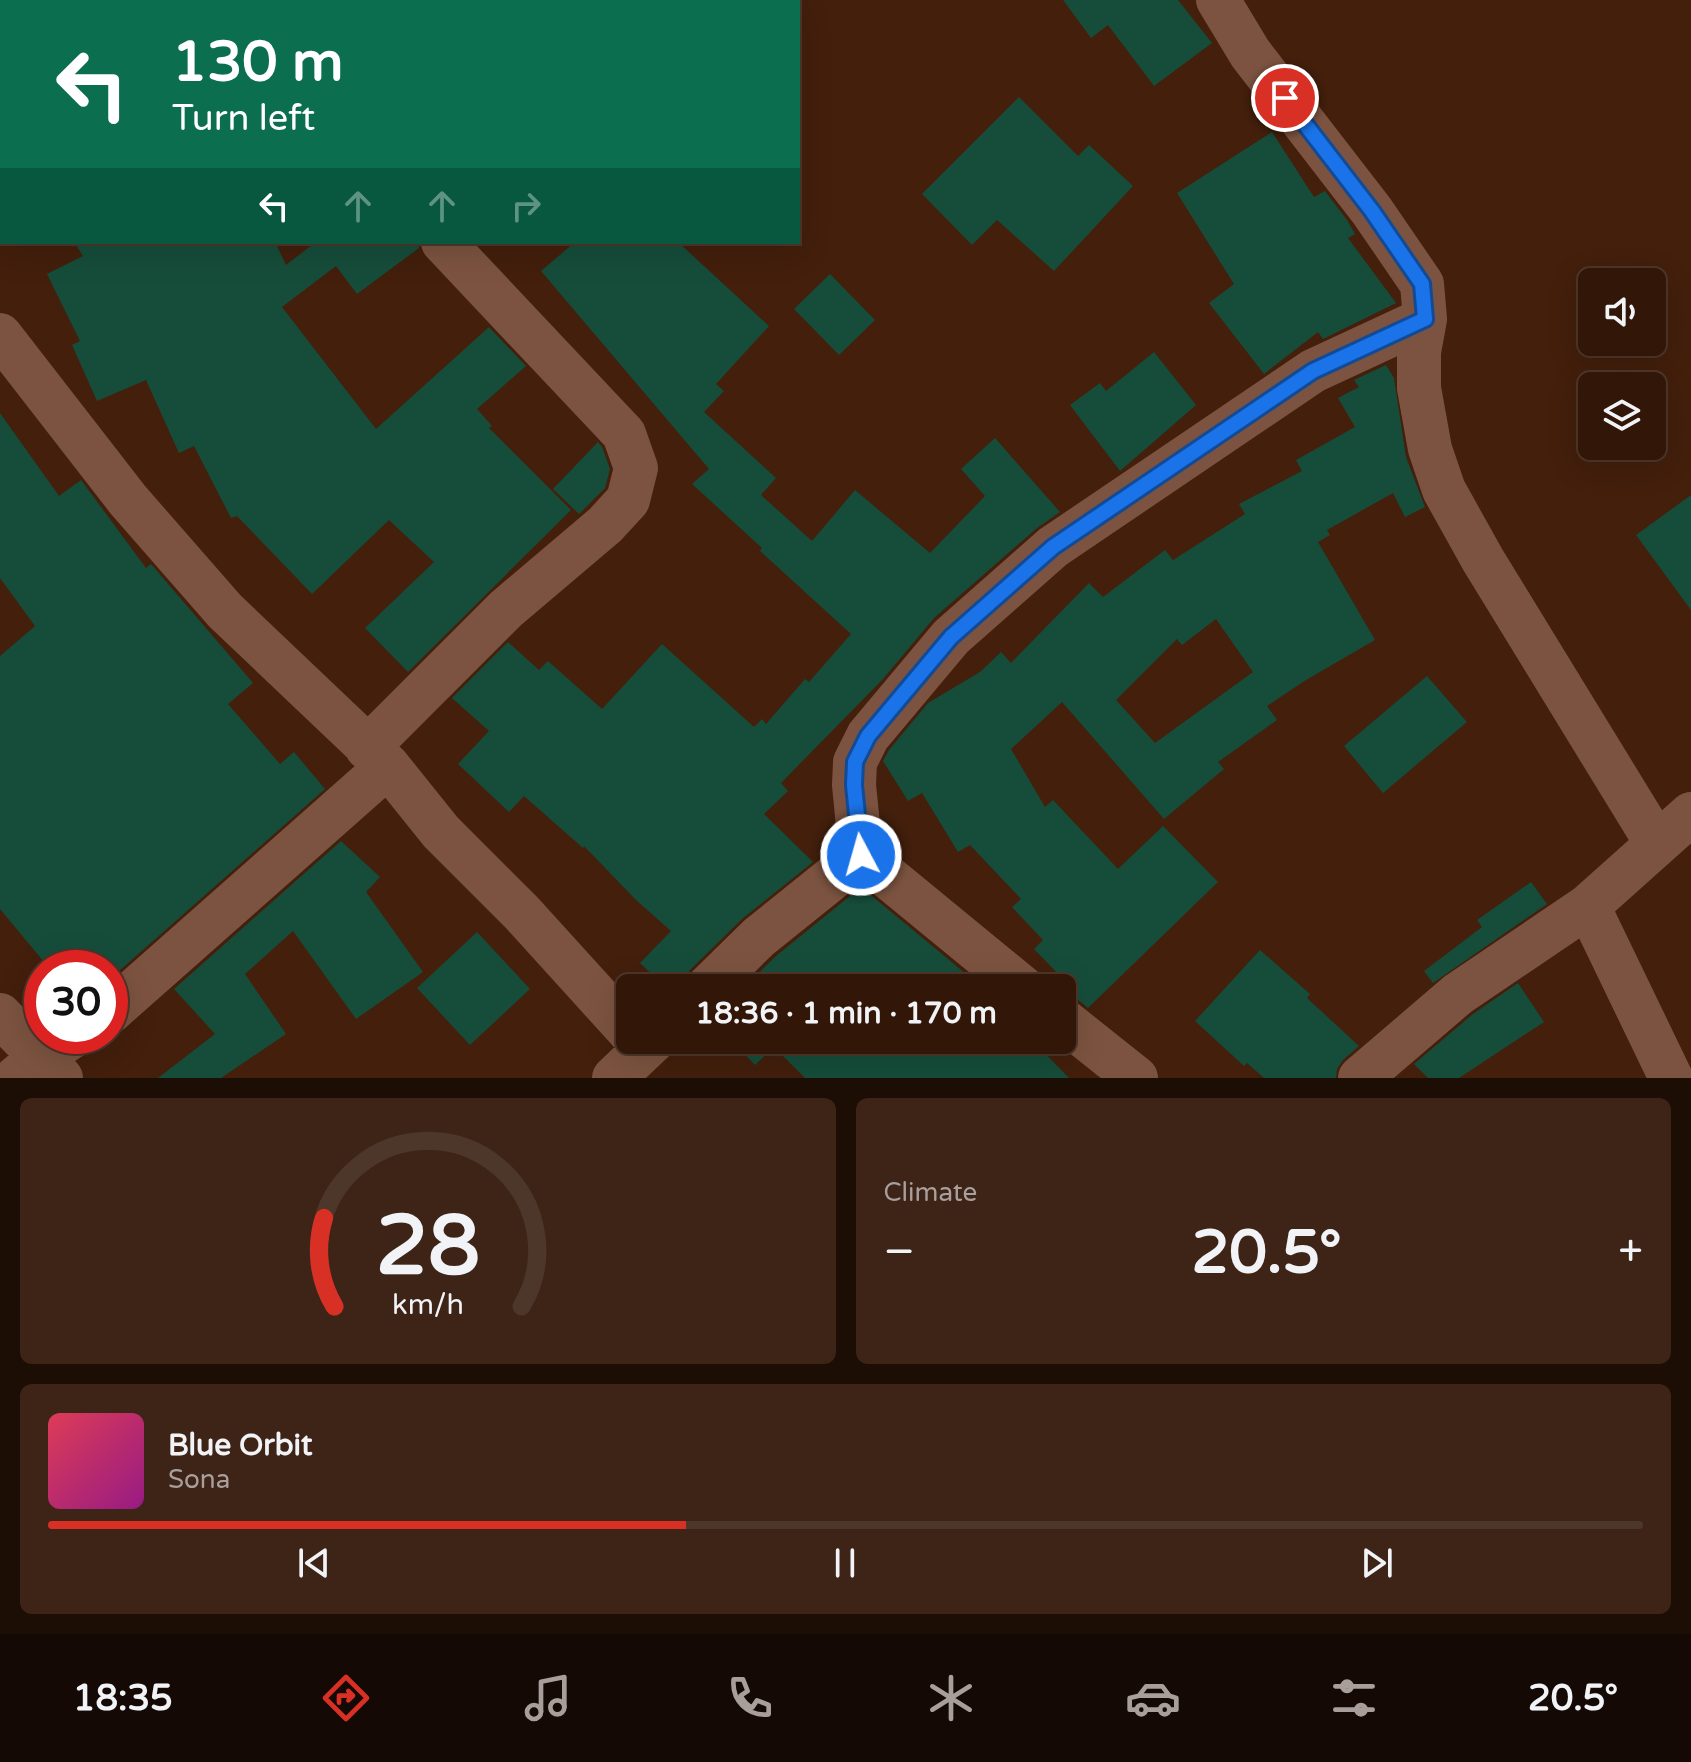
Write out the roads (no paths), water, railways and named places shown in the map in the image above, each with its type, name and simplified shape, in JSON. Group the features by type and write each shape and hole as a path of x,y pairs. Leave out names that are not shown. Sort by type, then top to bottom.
{"street":[{"path":"1218,0 1250,53 1372,211 1422,284 1425,319 1419,352 1419,388 1430,449 1444,490 1491,574 1657,844"},
{"path":"128,995 378,757 506,609 613,517 628,500 636,468 624,434 445,244"},
{"path":"1006,974 861,855 854,785 855,762 868,736 951,637 1053,547 1313,371 1425,319"},
{"path":"0,335 128,500 225,611 378,757 441,832 522,913 616,1015"},
{"path":"1360,1078 1458,994 1588,906 1691,814"},
{"path":"721,974 759,937 861,855"},
{"path":"1588,906 1671,1078"},
{"path":"0,1015 47,1062"},
{"path":"1076,1030 1136,1078"},
{"path":"614,1078 640,1054"}]}
